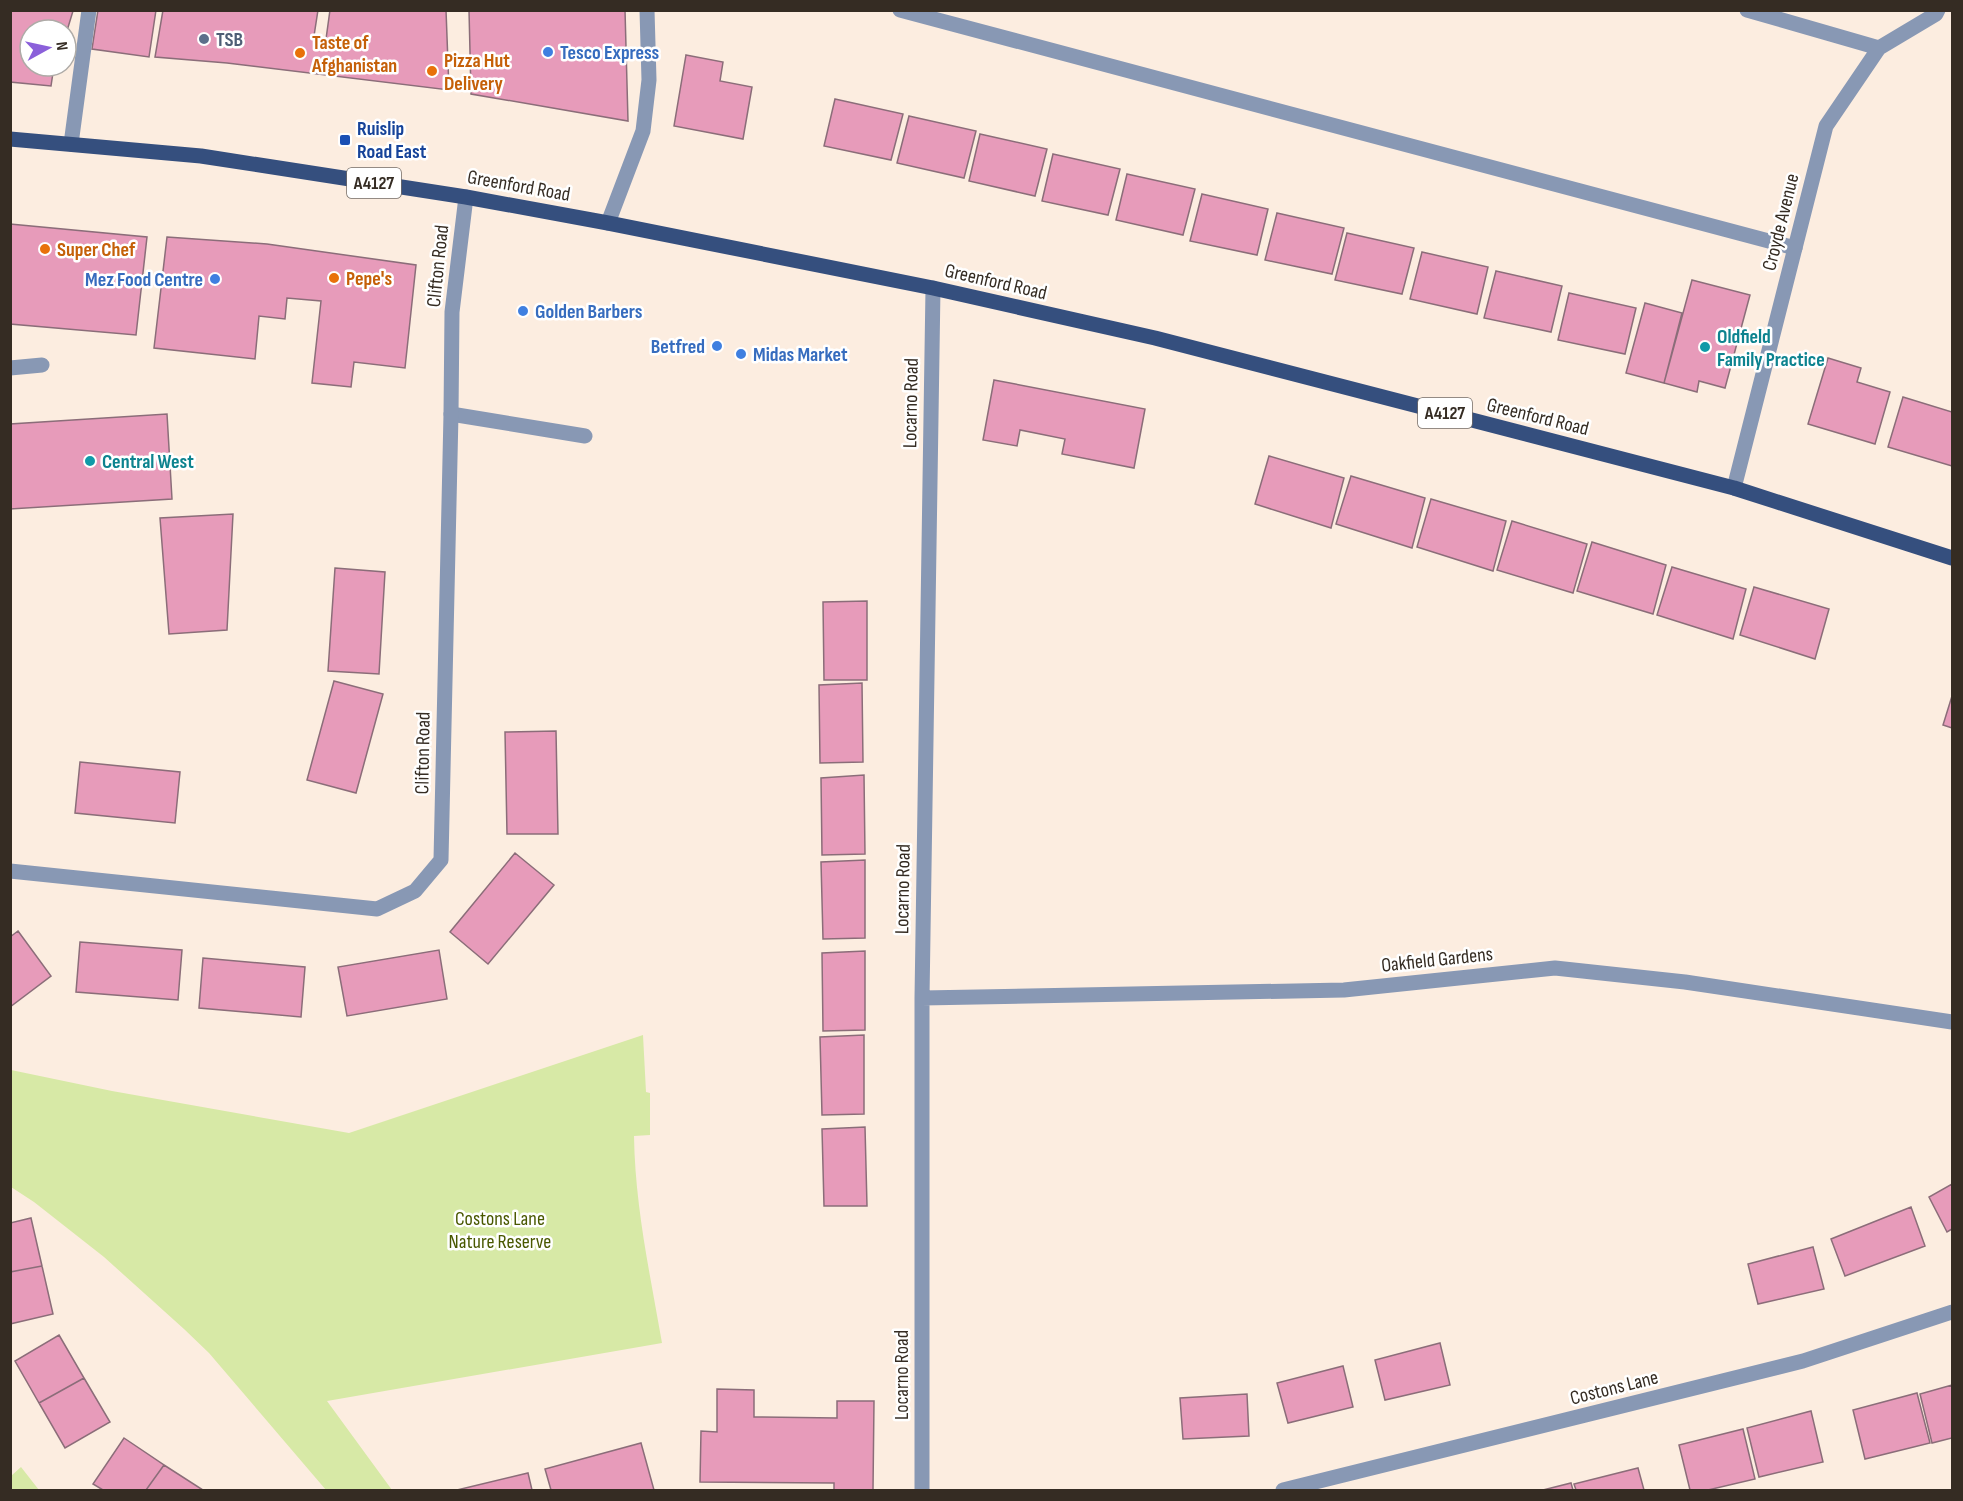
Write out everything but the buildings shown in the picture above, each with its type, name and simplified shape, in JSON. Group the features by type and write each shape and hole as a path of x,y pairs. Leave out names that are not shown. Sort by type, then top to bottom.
{"main road":[{"name":"Greenford Road","path":"10,139 201,156 466,197 933,288 1155,338 1734,488 1953,558"}],"street":[{"path":"71,144 89,10"},
{"path":"608,223 643,131 649,80 647,10"},
{"path":"900,10 1795,248"},
{"path":"1747,10 1879,48"},
{"name":"Croyde Avenue","path":"1734,488 1826,126 1879,48 1936,14 1938,10"},
{"name":"Clifton Road","path":"10,872 377,909 415,891 441,860 452,312 466,197"},
{"name":"Locarno Road","path":"922,1491 922,998 933,288"},
{"path":"10,368 42,365"},
{"path":"451,414 585,435"},
{"name":"Oakfield Gardens","path":"922,998 1344,990 1555,968 1684,982 1953,1022"},
{"name":"Costons Lane","path":"1283,1491 1803,1361 1953,1312"}],"green space":[{"name":"Costons Lane Nature Reserve","path":"643,1035 646,1092 650,1093 650,1135 634,1136 635,1162 644,1240 662,1343 327,1401 392,1490 326,1490 209,1353 104,1257 34,1202 11,1187 11,1070 112,1091 349,1133"},
{"path":"21,1467 39,1490 11,1490 11,1476"}],"place":[{"name":"TSB","path":"204,39"},
{"name":"Tesco Express","path":"548,52"},
{"name":"Taste of Afghanistan","path":"300,53"},
{"name":"Pizza Hut Delivery","path":"432,71"},
{"name":"Ruislip Road East","path":"345,140"},
{"name":"Super Chef","path":"45,249"},
{"name":"Pepe's","path":"334,278"},
{"name":"Mez Food Centre","path":"215,279"},
{"name":"Golden Barbers","path":"523,311"},
{"name":"Betfred","path":"717,346"},
{"name":"Oldfield Family Practice","path":"1705,347"},
{"name":"Midas Market","path":"741,354"},
{"name":"Central West","path":"90,461"}]}
